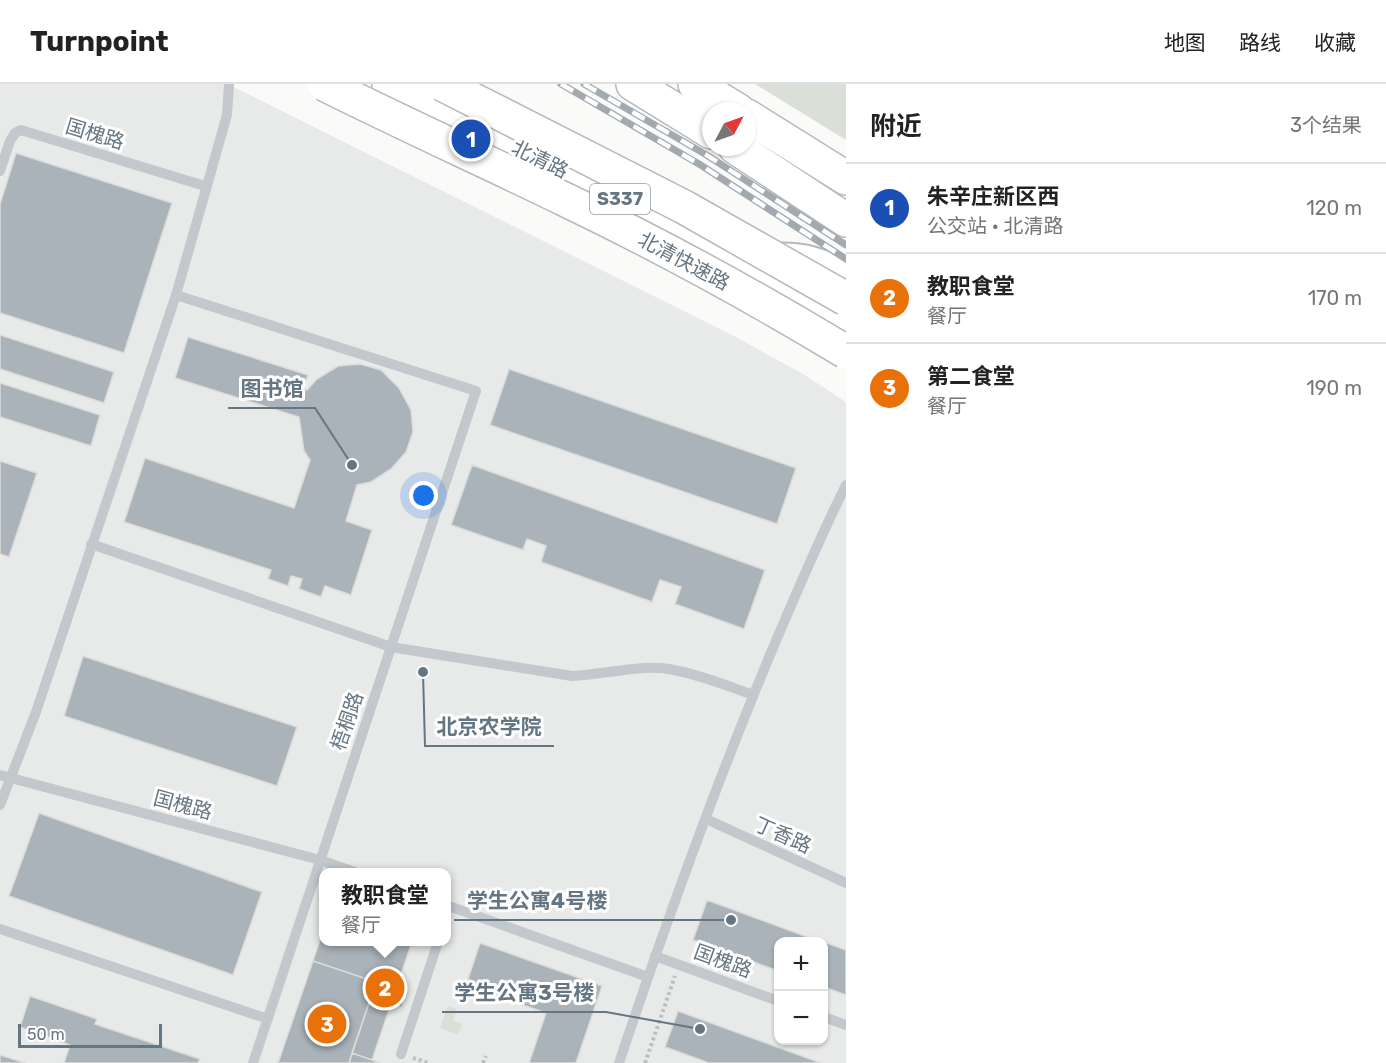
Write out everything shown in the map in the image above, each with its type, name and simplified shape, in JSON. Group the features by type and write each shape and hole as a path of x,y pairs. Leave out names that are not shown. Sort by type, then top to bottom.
{"main road":[{"name":"北清快速路","path":"324,84 566,200 698,268 790,318 846,352"},
{"name":"北清路","path":"389,84 570,173 711,248 846,324"},
{"path":"442,84 673,202 846,299"},
{"path":"633,84 702,126"},
{"path":"695,84 724,102"},
{"path":"756,122 846,178"},
{"path":"749,156 846,220"}],"street":[{"path":"711,248 739,258 806,259 821,263 846,277"}],"lane":[{"path":"0,804 4,777 36,712 176,295 205,186 227,115 229,84"},
{"name":"国槐路","path":"0,171 10,141 15,133 21,130 205,186"},
{"name":"梧桐路","path":"176,295 476,391 253,1063"},
{"path":"619,1063 655,956 753,695 825,526 846,485"},
{"path":"91,544 391,647 572,676 635,669 672,669 753,695"},
{"name":"国槐路","path":"4,777 320,860 342,868"},
{"name":"丁香路","path":"706,819 846,883"},
{"path":"451,911 648,977"},
{"path":"0,929 268,1019"},
{"path":"401,1054 437,946"},
{"name":"国槐路","path":"655,956 774,1000"},
{"path":"828,1018 846,1025"}],"path":[{"path":"645,1063 679,964"},
{"path":"372,994 416,1010"},
{"path":"483,1063 486,1056"}],"shaded area":[{"path":"0,84 228,84 732,335 803,374 846,402 846,1063 0,1063"},
{"path":"755,84 846,84 846,140"},
{"path":"448,1006 457,1009 453,1020 462,1024 458,1035 440,1028"}],"building":[{"path":"16,153 172,203 124,353 0,313 0,204"},
{"path":"0,335 114,372 104,403 0,369"},
{"path":"188,337 308,375 303,388 307,390 317,379 338,366 360,364 381,370 399,388 411,410 413,432 406,452 391,469 371,482 357,485 346,521 372,530 351,595 325,586 321,597 299,589 302,579 291,576 288,586 268,579 271,570 124,522 145,458 294,508 310,460 304,451 299,417 175,378"},
{"path":"509,369 796,468 777,524 490,425"},
{"path":"0,383 100,415 91,446 0,417"},
{"path":"0,461 37,473 9,557 0,554"},
{"path":"472,465 765,570 744,629 675,604 681,587 660,580 652,602 541,562 546,546 527,539 523,550 451,525"},
{"path":"83,656 297,727 277,786 64,716"},
{"path":"39,813 262,892 233,975 9,896"},
{"path":"707,900 807,937 774,937 774,970 693,940"},
{"path":"319,943 319,946 411,946 372,1060 352,1053 376,982 313,961"},
{"path":"480,943 602,986 576,1063 529,1063 546,1013 466,985"},
{"path":"828,943 846,950 846,995 828,988"},
{"path":"313,961 376,982 349,1063 278,1063"},
{"path":"30,996 97,1019 95,1024 200,1059 198,1063 64,1063 70,1045 20,1027"},
{"path":"678,1011 821,1063 709,1063 665,1047"},
{"path":"352,1053 372,1060 380,1063 349,1063"},
{"path":"0,1055 25,1063 0,1063"}],"railway":[{"path":"561,84 699,164 846,259"},
{"path":"584,84 705,154 846,245"}],"place":[{"name":"朱辛庄新区西","path":"471,139"},
{"name":"图书馆","path":"352,465"},
{"name":"北京农学院","path":"423,672"},
{"name":"学生公寓4号楼","path":"731,920"},
{"name":"教职食堂","path":"385,988"},
{"name":"第二食堂","path":"327,1024"},
{"name":"学生公寓3号楼","path":"700,1029"}]}
